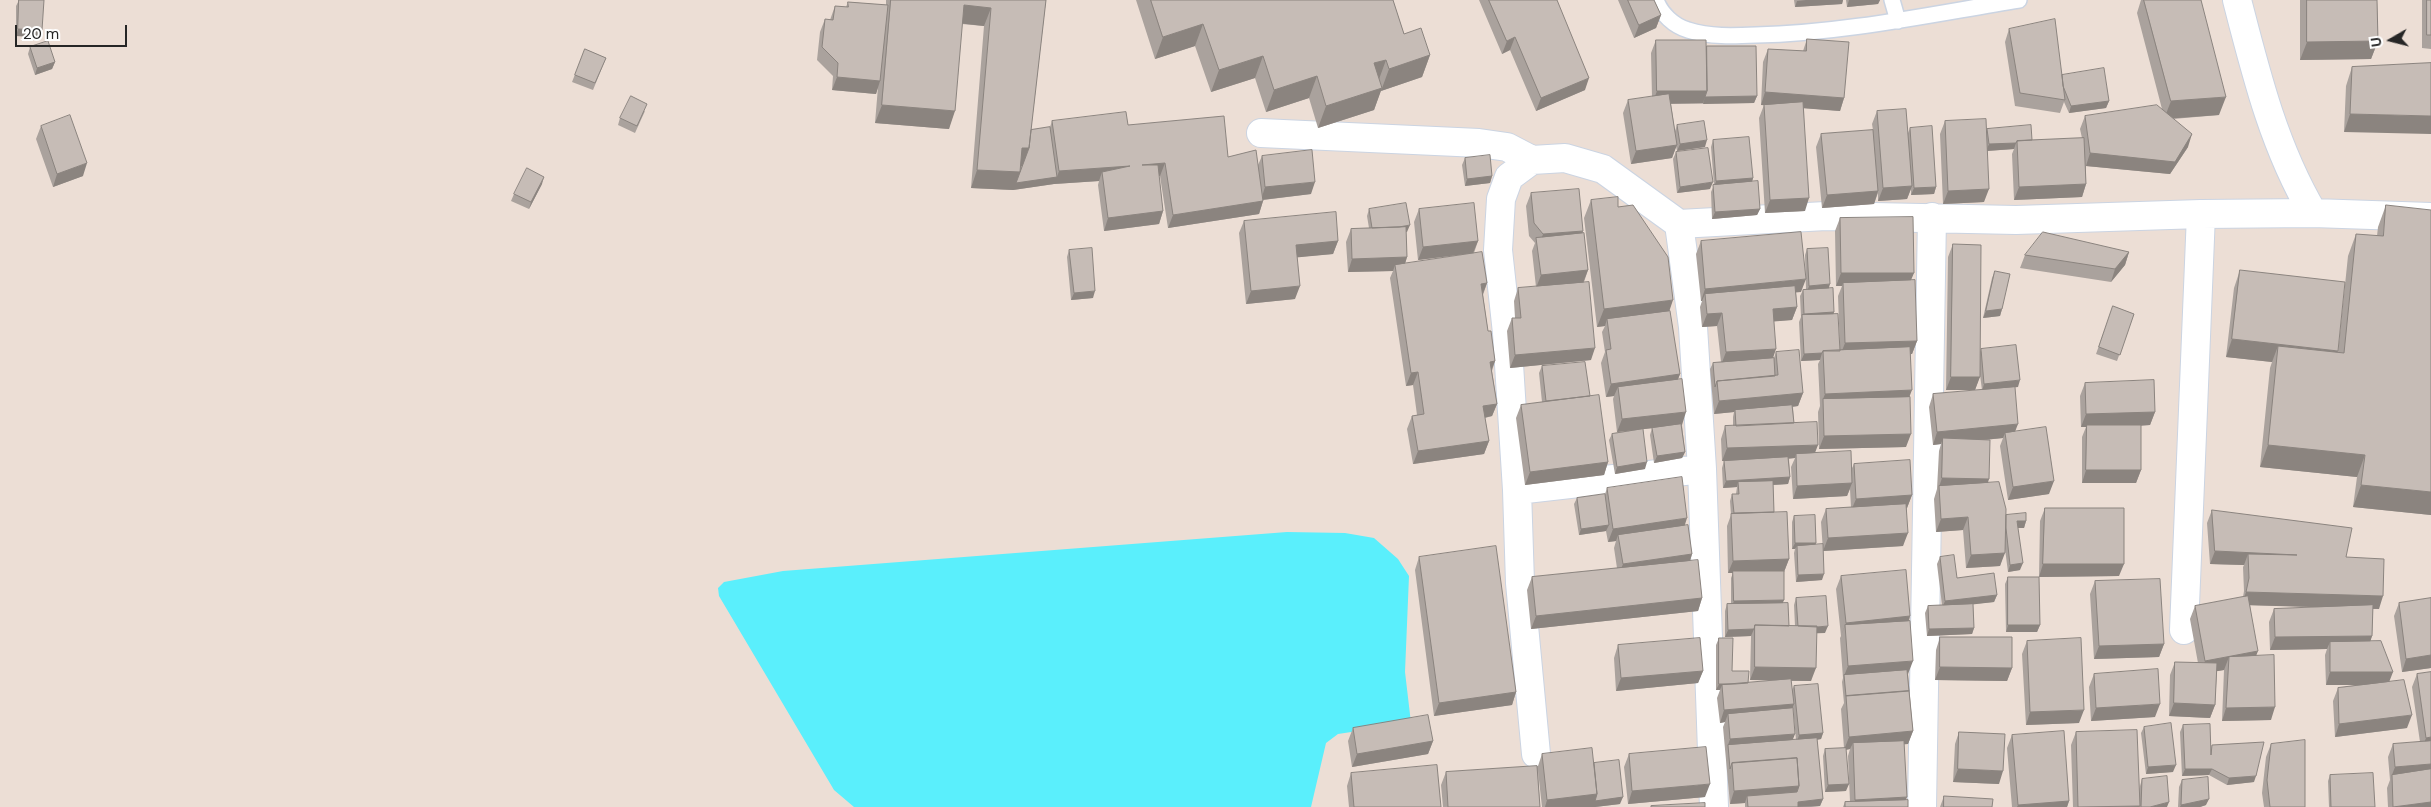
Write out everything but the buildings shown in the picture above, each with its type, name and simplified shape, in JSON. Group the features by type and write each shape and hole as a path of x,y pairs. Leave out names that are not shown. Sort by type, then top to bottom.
{"street":[{"path":"2237,0 2258,84 2280,149 2294,182 2313,213"},
{"path":"1260,133 1479,143 1507,147 1532,160 1565,158 1603,168 1678,224 1826,216 2016,220 2201,214 2313,213 2431,217"},
{"path":"1532,160 1509,177 1501,199 1498,250 1507,333 1517,490 1520,582 1536,754"},
{"path":"2184,630 2201,214"},
{"path":"1922,807 1932,217"},
{"path":"1678,224 1693,327 1702,469 1714,807"},
{"path":"1517,490 1702,469"}],"lane":[{"path":"1656,0 1669,20 1687,30 1716,36 1790,34 1898,21 1988,2 2019,0"},
{"path":"1892,0 1898,21"}],"water":[{"path":"1287,532 1345,533 1374,538 1398,559 1409,576 1405,672 1411,723 1338,734 1326,743 1311,807 854,807 834,790 719,596 718,588 724,582 783,571"}]}
